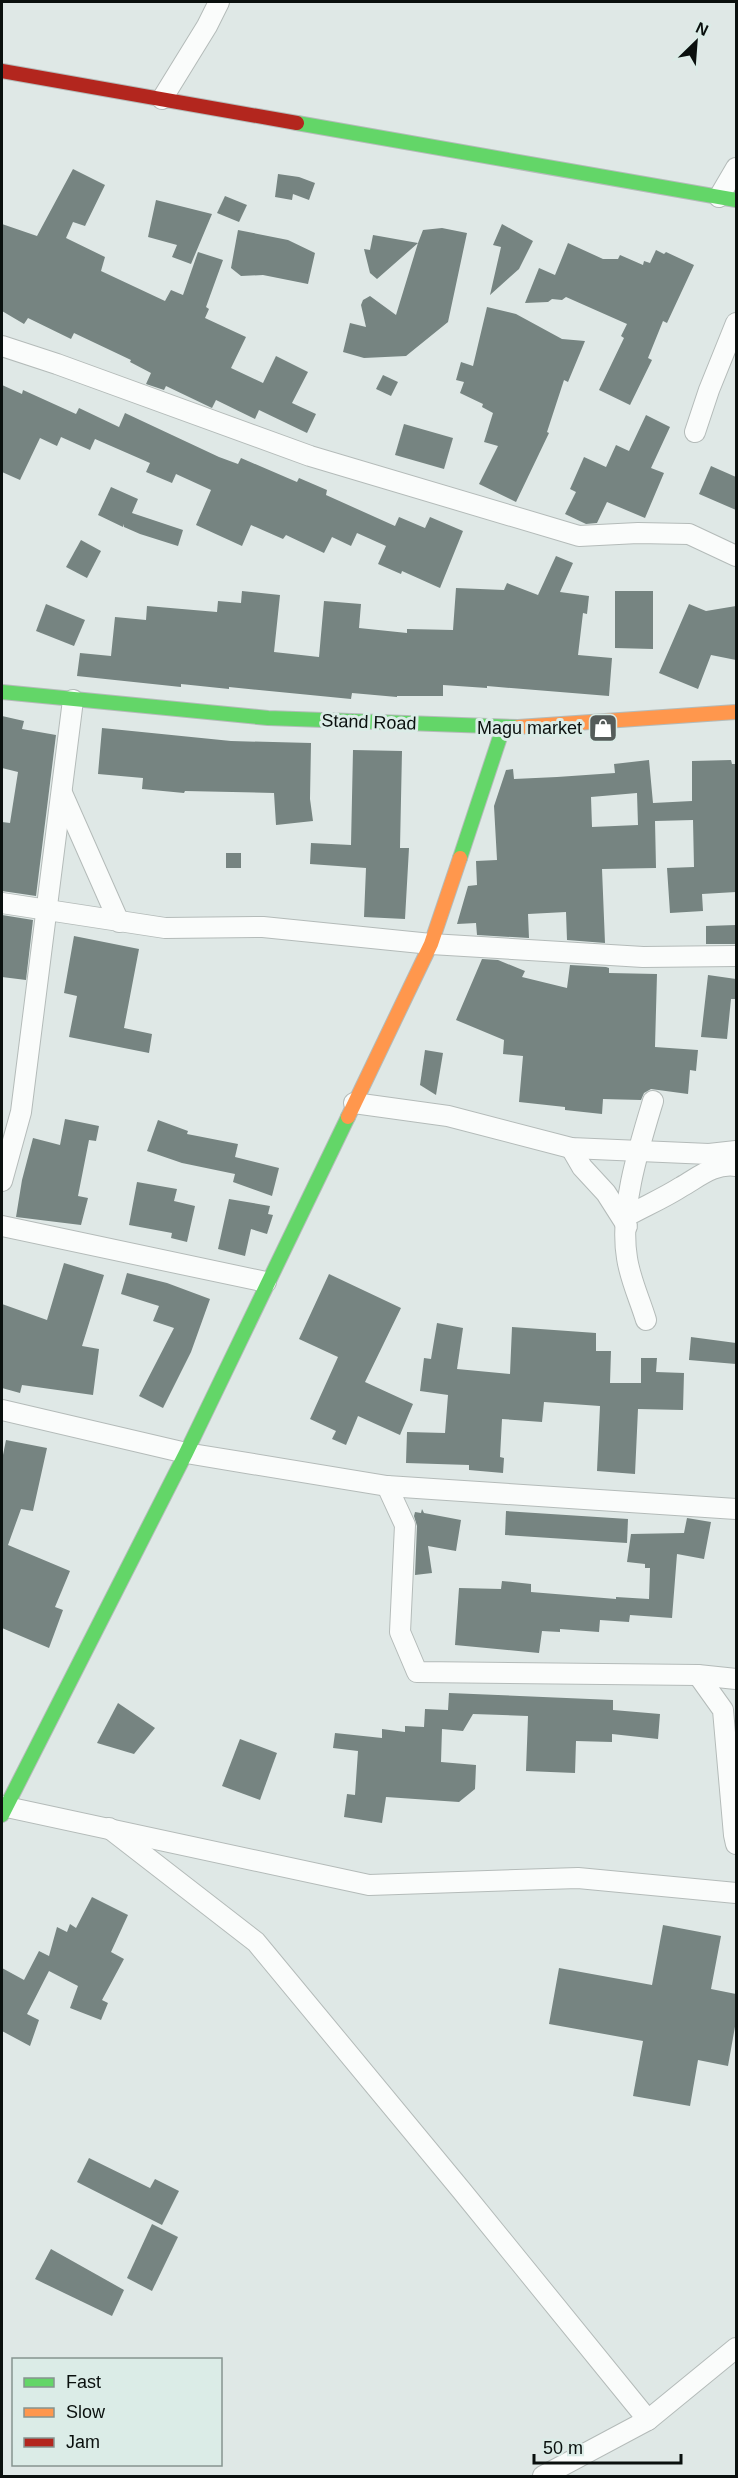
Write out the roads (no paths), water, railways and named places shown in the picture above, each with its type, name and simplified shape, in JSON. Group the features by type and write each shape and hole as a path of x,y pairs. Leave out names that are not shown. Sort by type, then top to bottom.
{"main road":[{"path":"2,71 728,199"},
{"name":"Stand Road","path":"2,692 268,718 503,728 736,712"},
{"path":"3,1809 186,1453 266,1282 431,944 503,728"}],"street":[{"path":"162,99 207,26 219,2"},
{"path":"728,199 736,168"},
{"path":"695,432 708,390 736,323"},
{"path":"2,346 310,456 579,536 639,533 689,534 736,556"},
{"path":"2,1181 21,1113 73,700"},
{"path":"62,793 119,922"},
{"path":"2,903 165,928 263,927 431,944 643,957 736,956"},
{"path":"646,1320 627,1258 627,1221 632,1179 653,1101"},
{"path":"354,1103 448,1116 571,1148 709,1154 736,1151"},
{"path":"571,1148 582,1167 627,1221"},
{"path":"627,1221 699,1174 720,1167 736,1166"},
{"path":"2,1226 266,1282"},
{"path":"2,1410 186,1453 387,1485 736,1509"},
{"path":"387,1485 405,1525 400,1632 417,1672 698,1675 736,1679"},
{"path":"698,1675 723,1710 736,1844"},
{"path":"3,1809 109,1828 369,1885 578,1878 736,1893"},
{"path":"109,1828 256,1942 648,2420"},
{"path":"543,2476 648,2420 736,2348"}],"place":[{"name":"Magu market","path":"603,728"}]}
